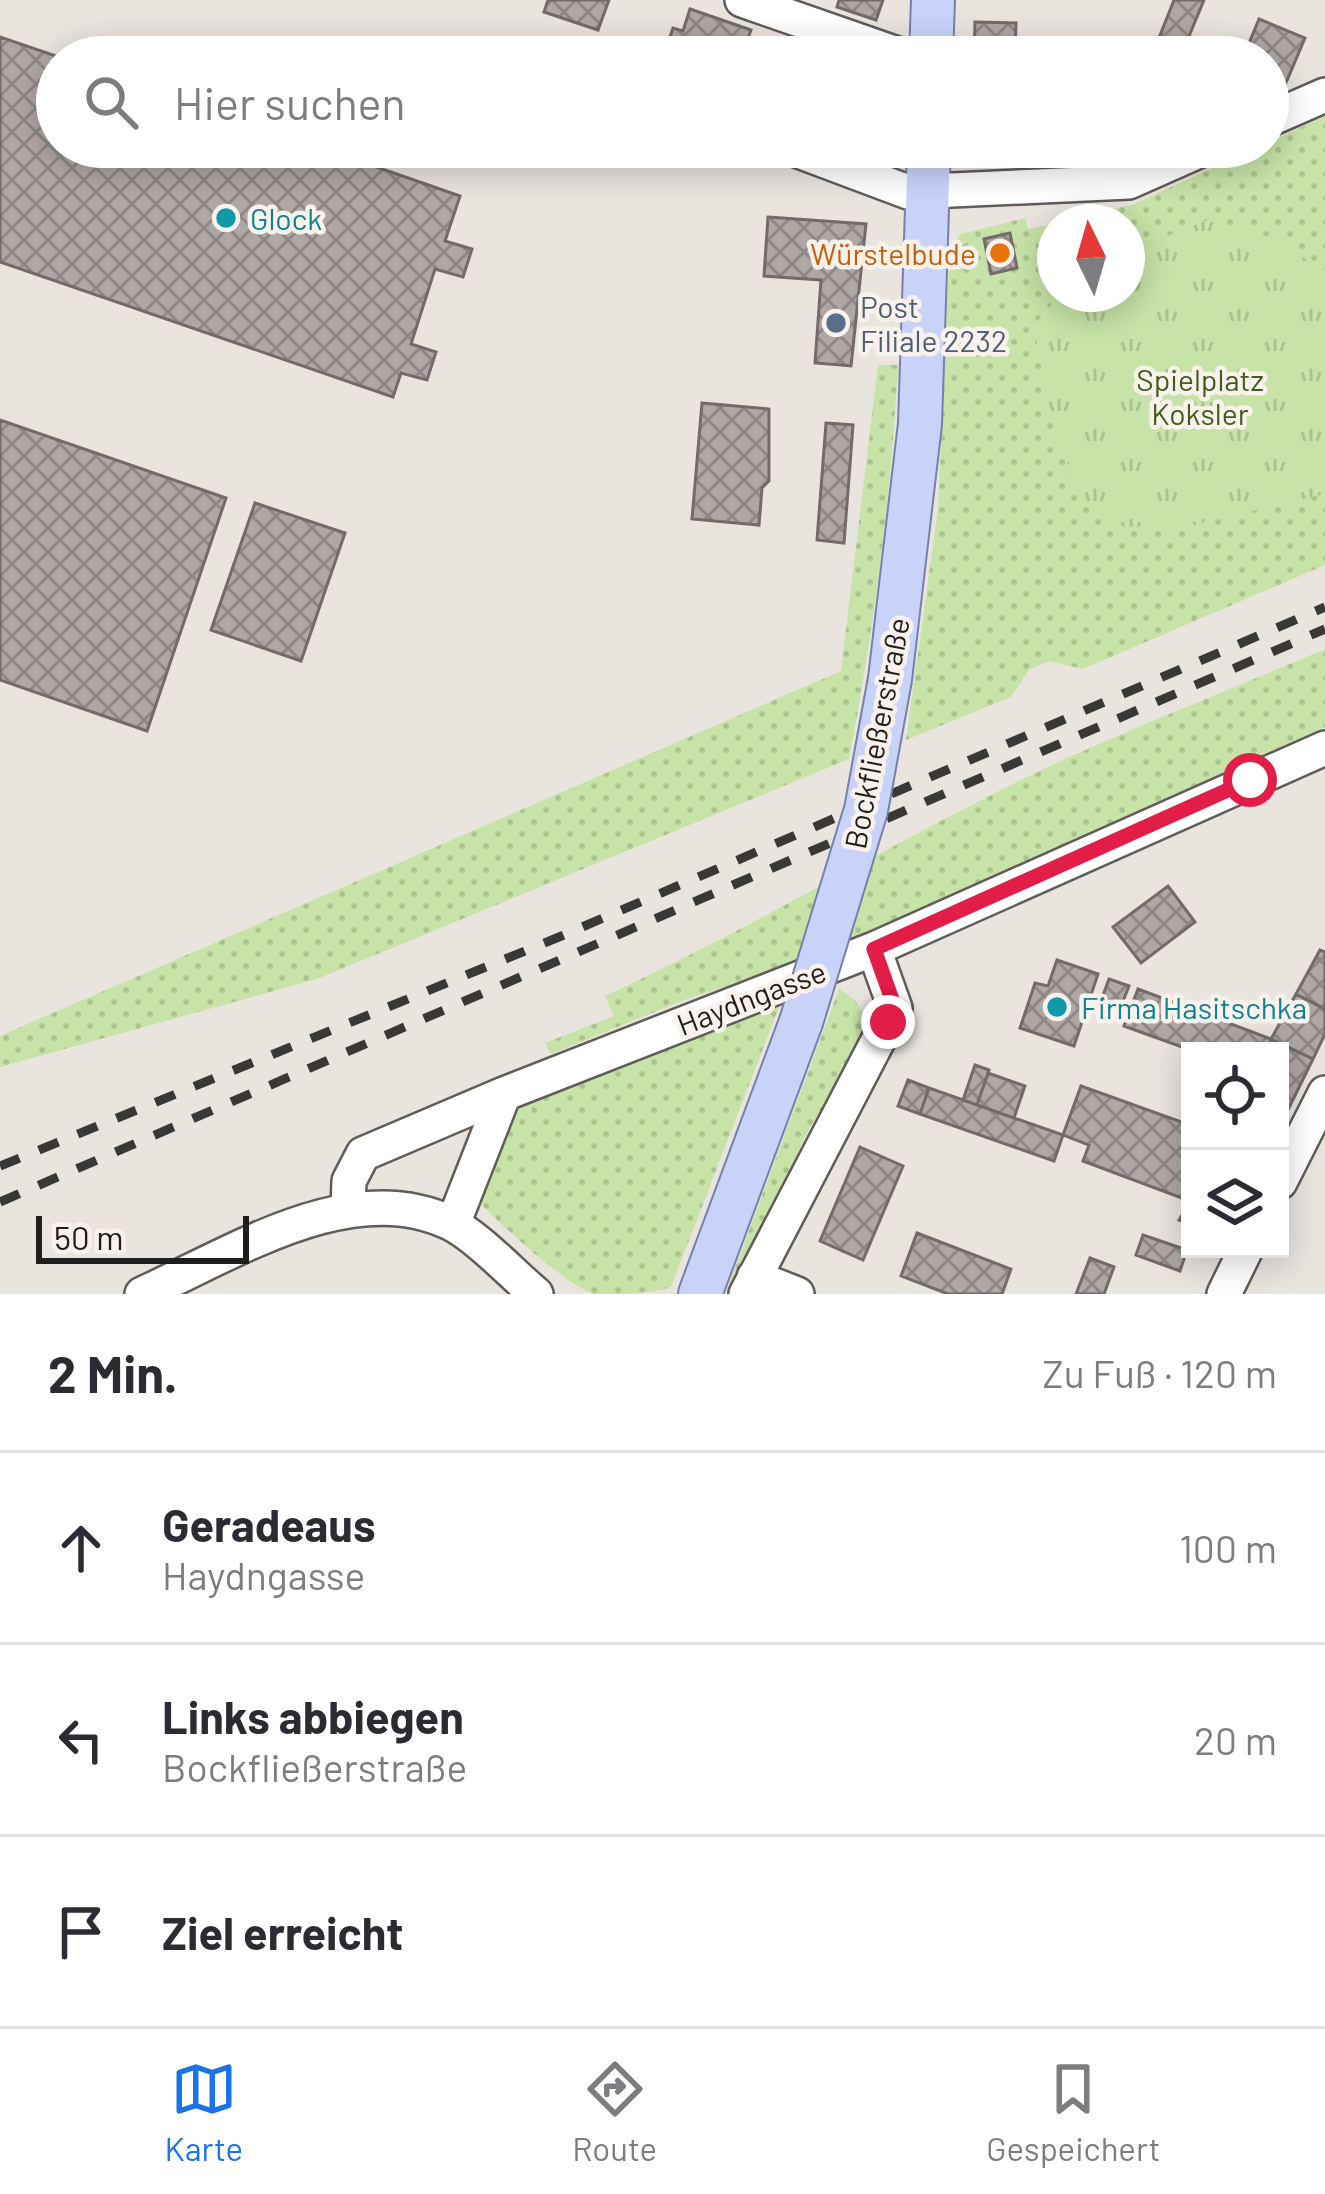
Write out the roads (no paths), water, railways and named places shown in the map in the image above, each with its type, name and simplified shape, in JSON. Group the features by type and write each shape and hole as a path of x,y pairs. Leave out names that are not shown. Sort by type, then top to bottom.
{"main road":[{"path":"932,36 933,0"},
{"name":"Bockfließerstraße","path":"700,1294 800,1022 866,810 890,679 920,424 929,168"}],"street":[{"path":"742,0 845,36"},
{"path":"1289,110 1325,94"},
{"path":"842,168 908,192 1129,182 1161,168"},
{"name":"Haydngasse","path":"348,1209 349,1181 363,1154 874,949 1325,748"},
{"path":"797,1294 750,1286 895,1008 874,949"},
{"path":"1289,1164 1325,1093"},
{"path":"452,1224 504,1094"},
{"path":"142,1294 317,1216 380,1205 452,1224 536,1294"},
{"path":"1224,1294 1242,1258"}],"railway":[{"path":"0,1166 559,937 1325,607"},
{"path":"0,1202 1325,629"}],"place":[{"name":"Glock","path":"226,218"},
{"name":"Würstelbude","path":"1000,253"},
{"name":"Post Filiale 2232","path":"836,323"},
{"name":"Firma Hasitschka","path":"1057,1007"}],"park label":[{"name":"Spielplatz Koksler","path":"1200,396"}]}
